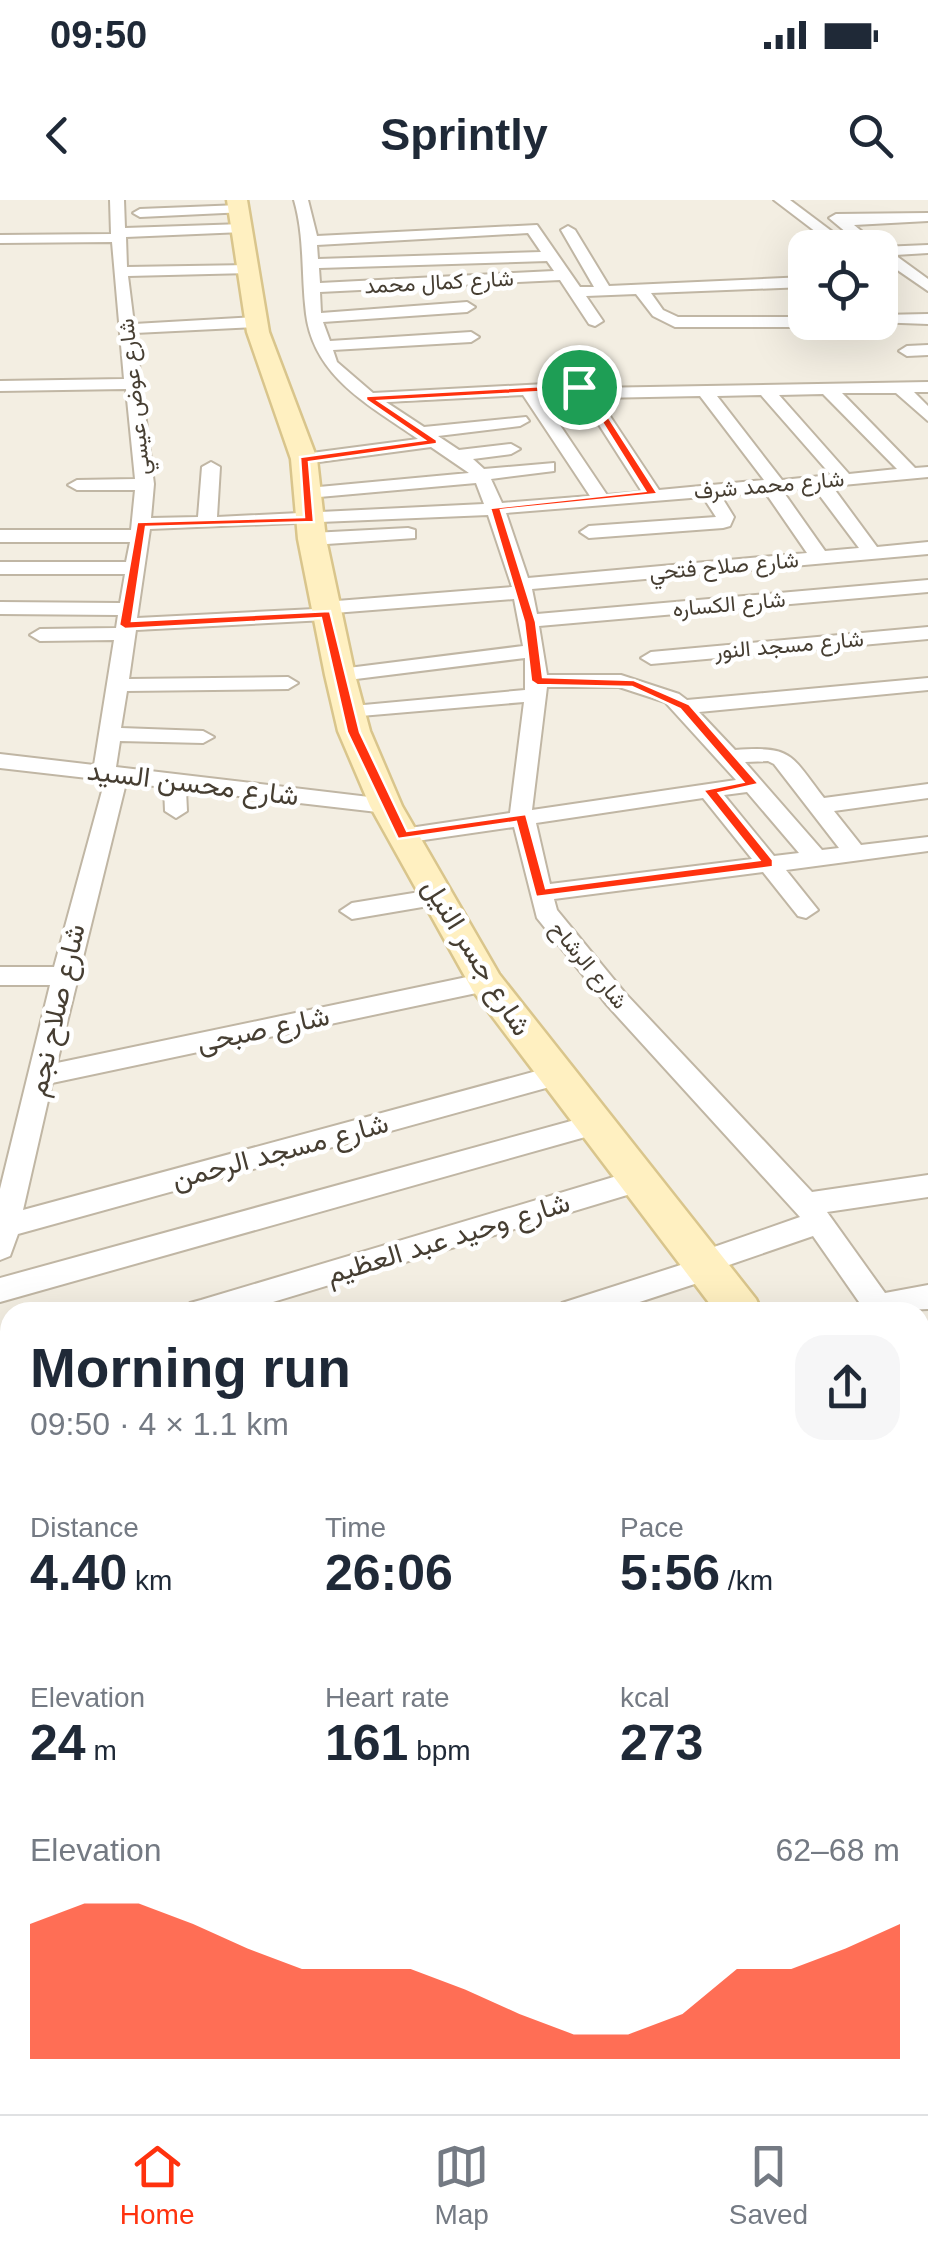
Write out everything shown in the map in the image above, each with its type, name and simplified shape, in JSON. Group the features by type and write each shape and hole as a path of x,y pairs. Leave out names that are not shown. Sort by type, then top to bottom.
{"street":[{"name":"شارع عوض عيسي","path":"111,772 110,734 141,530 144,484 120,272 117,200"},
{"path":"301,200 311,253 314,318 330,364 369,398 482,476"},
{"path":"782,200 823,230"},
{"path":"825,210 852,230"},
{"path":"0,239 118,236 240,212"},
{"path":"140,213 240,212"},
{"name":"شارع جسر النيل","path":"240,212 257,322 304,460 325,611 349,711 394,821 486,982 554,1076 734,1302"},
{"path":"840,221 928,217"},
{"path":"311,253 526,228 534,230 594,321"},
{"path":"568,230 604,291"},
{"path":"898,250 928,249"},
{"path":"311,253 551,256"},
{"path":"898,264 928,286"},
{"path":"120,272 250,269"},
{"name":"شارع كمال محمد","path":"313,288 564,275"},
{"path":"575,292 788,283"},
{"path":"898,284 928,306"},
{"path":"640,289 658,313 676,322 788,322"},
{"path":"314,318 468,307"},
{"path":"898,320 928,319"},
{"path":"126,329 257,322"},
{"path":"322,346 471,336"},
{"path":"908,350 928,350"},
{"path":"0,386 135,384"},
{"path":"369,398 527,389 928,387"},
{"path":"828,388 919,473"},
{"path":"900,388 928,416"},
{"path":"527,389 601,499"},
{"path":"584,390 652,494"},
{"path":"766,390 843,478"},
{"path":"705,391 820,558"},
{"path":"391,414 440,408"},
{"path":"304,460 520,421"},
{"path":"457,456 511,449"},
{"path":"207,524 211,467"},
{"path":"0,536 310,517 482,476 548,467"},
{"name":"شارع محمد شرف","path":"310,517 495,508 919,473"},
{"name":"شارع الرشاح","path":"482,476 522,588 530,622 537,688 521,817 545,912 558,932 813,1213 875,1302"},
{"path":"818,480 872,553"},
{"path":"77,485 144,484"},
{"path":"575,501 598,554 723,522 725,517 707,490"},
{"path":"310,517 408,534"},
{"name":"شارع صلاح فتحي","path":"126,623 325,611 522,588 598,554 820,558 928,548"},
{"path":"0,568 135,568"},
{"name":"شارع الكساره","path":"530,622 637,635 732,627 928,586"},
{"path":"0,608 126,623"},
{"path":"40,635 126,623"},
{"name":"شارع مسجد النور","path":"637,635 732,627 928,633"},
{"path":"637,635 658,671 651,689"},
{"path":"340,675 534,651"},
{"path":"349,711 621,681 651,689 684,707 816,858"},
{"path":"117,684 288,683"},
{"path":"684,707 928,684"},
{"path":"110,734 204,737"},
{"path":"730,757 779,757 855,853"},
{"name":"شارع محسن السيد","path":"0,761 175,780 394,821 521,817 753,784"},
{"name":"شارع صلاح نجم","path":"2,1238 8,1190 41,1076 111,772"},
{"path":"175,780 176,812"},
{"path":"710,790 806,910"},
{"path":"817,806 928,791"},
{"path":"540,894 928,844"},
{"path":"352,912 438,897"},
{"path":"0,976 65,976"},
{"name":"شارع صبحى","path":"41,1076 486,982"},
{"name":"شارع مسجد الرحمن","path":"2,1238 554,1076"},
{"path":"0,1290 593,1125"},
{"name":"شارع وحيد عبد العظيم","path":"235,1302 637,1182"},
{"path":"602,1302 707,1265 813,1213 928,1186"}],"route":[{"path":"579,387 586,390 652,494 495,508 530,622 537,681 634,683 684,707 753,784 710,790 768,864 540,894 521,817 403,836 354,732 326,614 125,625 141,524 310,520 304,460 433,442 369,398 579,387"}]}
